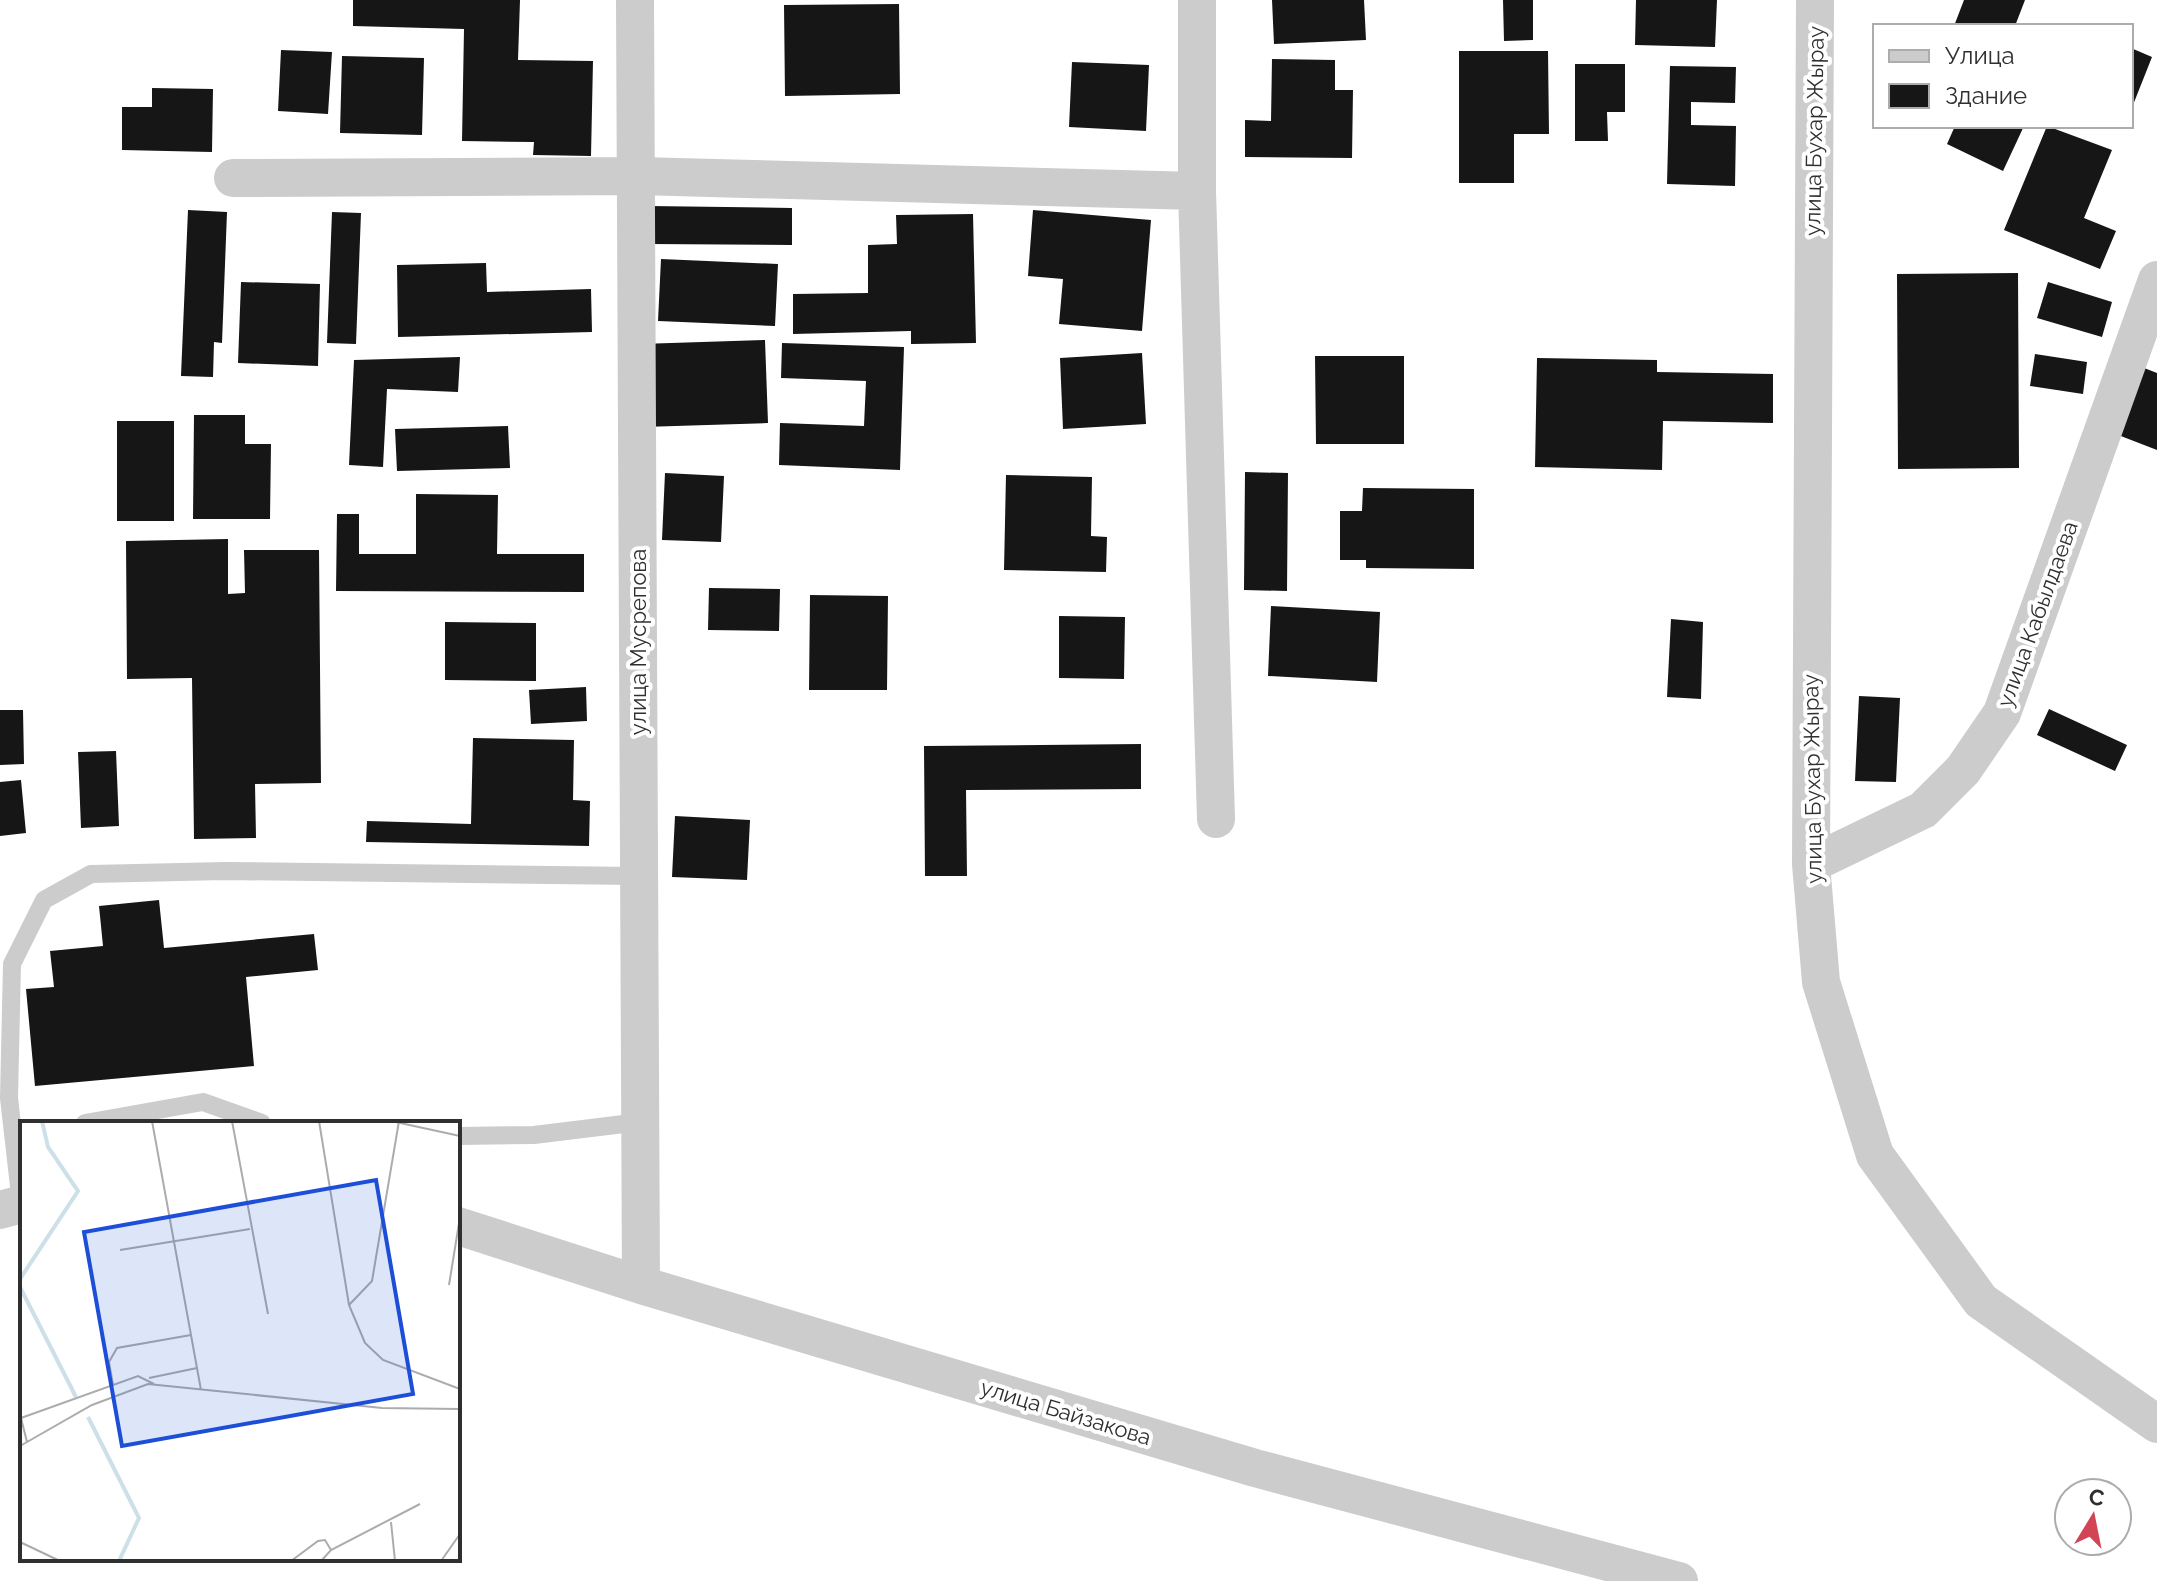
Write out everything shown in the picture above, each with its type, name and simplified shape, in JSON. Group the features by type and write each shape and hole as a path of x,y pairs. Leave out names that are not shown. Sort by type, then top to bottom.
{"street":[{"name":"улица Мусрепова","path":"635,0 641,1285"},
{"path":"1197,0 1197,191 1216,819"},
{"name":"улица Бухар Жырау","path":"1815,0 1811,864 1821,982 1875,1155 1981,1301 2157,1424"},
{"path":"233,178 638,176 1197,191"},
{"name":"улица Кабылдаева","path":"1811,864 1923,810 1963,770 2002,713 2157,280"},
{"name":"улица Байзакова","path":"460,1227 641,1285 1255,1468 1679,1581"}],"lane":[{"path":"14,1206 9,1098 12,964 44,900 91,874 225,871 638,876"},
{"path":"96,1121 203,1102 256,1121"},
{"path":"460,1136 534,1135 640,1122"}],"building":[{"path":"353,0 520,0 518,60 593,61 591,156 533,155 534,142 462,141 464,29 353,26"},
{"path":"1272,0 1364,0 1366,40 1274,44"},
{"path":"1503,0 1533,0 1533,40 1504,41"},
{"path":"1636,0 1717,0 1715,47 1635,45"},
{"path":"1964,0 2025,0 2016,24 1955,24"},
{"path":"899,4 900,94 785,96 784,5"},
{"path":"2133,49 2152,57 2133,105"},
{"path":"281,50 332,52 328,114 278,111"},
{"path":"1459,51 1548,51 1549,134 1514,134 1514,183 1459,183"},
{"path":"342,56 424,58 422,135 340,133"},
{"path":"1272,59 1335,60 1335,90 1353,90 1352,158 1245,157 1245,120 1271,121"},
{"path":"1072,62 1149,65 1146,131 1069,127"},
{"path":"1575,64 1625,64 1625,112 1607,112 1608,141 1575,141"},
{"path":"1670,66 1736,67 1735,103 1691,102 1691,125 1736,126 1735,186 1667,184"},
{"path":"152,88 213,89 212,152 122,150 122,107 152,107"},
{"path":"1954,128 2023,128 2003,171 1947,144"},
{"path":"2046,128 2112,150 2084,218 2116,231 2100,269 2004,230"},
{"path":"649,206 792,208 792,245 649,244"},
{"path":"188,210 227,212 222,343 214,342 213,377 181,376"},
{"path":"1033,210 1151,220 1142,331 1059,324 1063,279 1028,276"},
{"path":"332,212 361,213 356,344 327,343"},
{"path":"973,214 976,343 911,344 911,331 793,334 793,294 868,293 868,245 897,244 896,215"},
{"path":"661,259 778,264 775,326 658,321"},
{"path":"486,263 487,292 591,289 592,332 398,337 397,265"},
{"path":"2018,273 2019,468 1898,469 1897,274"},
{"path":"241,282 320,284 318,366 238,363"},
{"path":"2048,282 2112,302 2102,337 2037,318"},
{"path":"765,340 768,423 643,427 640,344"},
{"path":"782,343 904,347 900,470 779,465 780,423 864,426 866,381 781,378"},
{"path":"1142,353 1146,424 1063,429 1060,358"},
{"path":"2035,354 2087,362 2083,394 2030,386"},
{"path":"1315,356 1404,356 1404,444 1316,444"},
{"path":"460,357 458,392 387,389 383,467 349,465 354,360"},
{"path":"1537,358 1657,360 1657,372 1773,374 1773,423 1663,421 1662,470 1535,467"},
{"path":"2139,366 2157,373 2157,450 2113,433"},
{"path":"194,415 245,415 245,444 271,444 270,519 193,519"},
{"path":"117,421 174,421 174,521 117,521"},
{"path":"508,426 510,468 397,471 395,429"},
{"path":"1245,472 1288,473 1287,591 1244,590"},
{"path":"665,473 724,476 721,542 662,540"},
{"path":"1006,475 1092,477 1091,536 1107,537 1106,572 1004,570"},
{"path":"1363,488 1474,489 1474,569 1366,568 1366,560 1340,560 1340,511 1362,511"},
{"path":"416,494 498,495 497,554 584,554 584,592 336,591 337,514 359,514 359,554 416,554"},
{"path":"228,539 228,594 245,593 244,550 319,550 321,783 255,784 256,838 194,839 192,678 127,679 126,541"},
{"path":"709,588 780,589 779,631 708,630"},
{"path":"810,595 888,596 887,690 809,690"},
{"path":"1271,606 1380,612 1377,682 1268,676"},
{"path":"1059,616 1125,617 1124,679 1059,678"},
{"path":"1671,619 1703,622 1701,699 1667,697"},
{"path":"445,622 536,623 536,681 445,680"},
{"path":"586,687 587,721 531,724 529,690"},
{"path":"1859,696 1900,698 1896,782 1855,781"},
{"path":"2049,709 2127,745 2115,771 2037,735"},
{"path":"0,710 23,710 24,764 0,765"},
{"path":"473,738 574,740 573,800 590,801 589,846 366,842 367,821 471,824"},
{"path":"1141,744 1141,789 966,790 967,876 925,876 924,746"},
{"path":"116,751 119,826 81,828 78,752"},
{"path":"21,780 26,833 0,836 0,782"},
{"path":"675,816 750,820 747,880 672,877"},
{"path":"159,900 164,948 314,934 318,970 246,977 254,1066 35,1086 26,989 54,987 50,951 103,946 99,906"}]}
